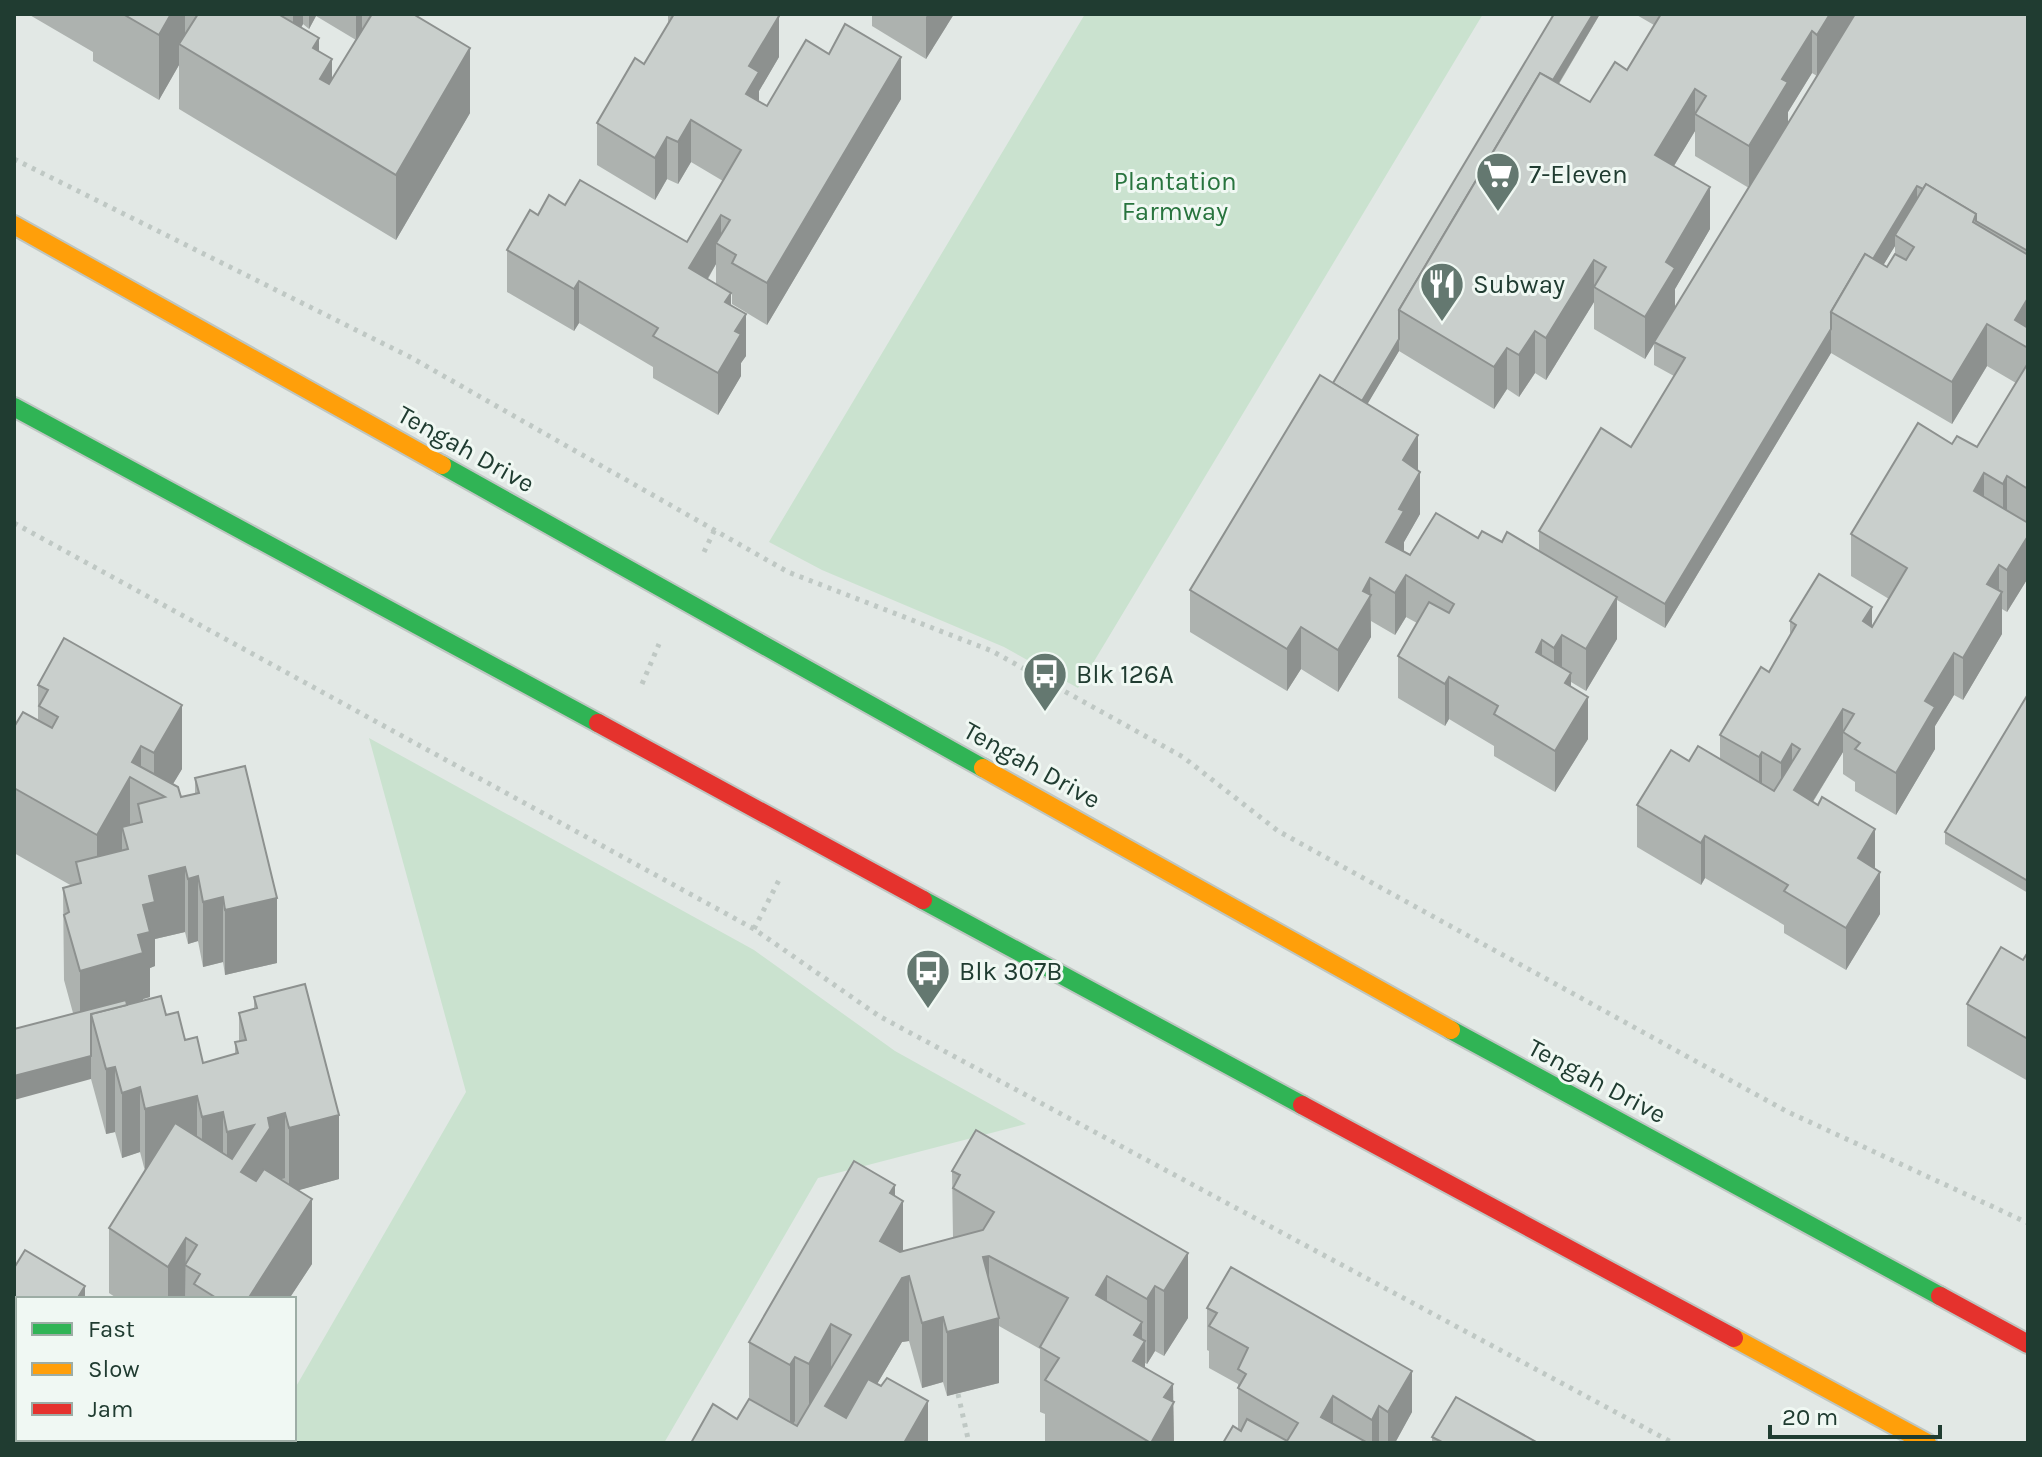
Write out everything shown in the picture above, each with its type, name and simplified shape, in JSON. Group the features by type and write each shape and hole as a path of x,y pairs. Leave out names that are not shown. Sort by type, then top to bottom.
{"street":[{"name":"Tengah Drive","path":"14,225 1488,1051 2028,1344"},
{"path":"14,407 1927,1443"}],"path":[{"path":"14,159 412,358 788,572 992,651 1183,757 1278,831 1786,1111 2028,1223"},
{"path":"14,523 754,929 879,1016 1673,1443"},
{"path":"653,690 639,682 715,529"},
{"path":"754,929 803,835"},
{"path":"958,1394 969,1443"}],"green space":[{"name":"Plantation Farmway","path":"1085,14 1483,14 1078,688 1004,647 822,570 769,542"},
{"path":"369,738 754,950 895,1051 1026,1124 818,1178 664,1443 263,1443 296,1441 296,1387 466,1092"}],"building":[{"path":"123,14 171,14 159,35"},
{"path":"198,14 278,14 319,38 313,48 332,59 320,79 329,84 372,14 413,14 470,48 396,175 179,44"},
{"path":"674,14 779,16 749,66 759,72 746,94 767,106 806,40 829,54 845,24 901,57 767,283 732,263 736,255 716,243 730,220 721,215 689,268 731,293 725,302 746,314 735,331 741,334 718,373 653,336 658,328 579,281 574,289 507,250 530,210 538,215 549,195 565,205 580,180 687,242 741,150 691,120 678,142 667,137 655,158 597,123 635,58 644,64"},
{"path":"1554,14 1593,14 1553,80 1540,73 1399,310 1399,339 1362,401 1333,383"},
{"path":"1661,14 1830,14 1817,35 1812,31 1782,79 1788,82 1749,146 1695,114 1706,96 1695,89 1655,155 1710,187 1666,262 1675,268 1645,317 1594,287 1606,267 1594,260 1546,338 1535,331 1519,355 1507,348 1494,367 1399,310 1540,73 1590,102 1615,62 1627,70"},
{"path":"1855,14 2028,14 2028,251 1976,221 1976,214 1926,184 1923,189 1917,186 1873,259 1865,254 1831,312 1831,329 1665,604 1539,531 1601,428 1631,447 1685,358 1654,342"},
{"path":"1926,184 1976,214 1973,222 2028,255 2028,298 2015,320 2028,328 2028,348 1987,324 1952,382 1831,312 1865,254 1887,267 1895,254 1906,260 1914,247 1895,235"},
{"path":"2028,363 2028,489 2007,476 2003,484 1984,473 1974,491 2028,523 2028,536 2007,570 1999,565 1987,584 2002,592 1963,658 1954,653 1925,701 1935,707 1896,773 1855,749 1860,743 1843,732 1854,714 1843,709 1794,790 1818,805 1822,797 1875,829 1858,858 1880,872 1846,928 1784,891 1788,885 1705,836 1701,843 1637,805 1671,750 1689,761 1698,746 1774,791 1800,749 1792,744 1781,763 1762,752 1759,757 1720,735 1761,667 1769,672 1796,625 1790,621 1819,574 1872,607 1863,621 1872,627 1907,568 1851,534 1918,423 1952,444 1957,436 1977,447"},
{"path":"1320,375 1418,435 1403,460 1420,472 1399,509 1404,511 1386,542 1410,555 1436,513 1478,538 1482,531 1502,542 1507,532 1617,597 1586,649 1562,635 1554,648 1542,640 1536,652 1571,673 1565,683 1588,697 1555,751 1494,714 1498,706 1449,677 1445,684 1398,656 1429,602 1449,613 1454,604 1406,575 1395,593 1370,578 1363,591 1371,595 1338,650 1301,627 1287,649 1190,590"},
{"path":"64,638 182,705 154,753 141,746 132,762 178,787 181,797 199,793 195,778 245,766 277,898 225,910 223,897 203,902 198,876 188,879 185,867 149,876 155,902 143,905 150,932 138,935 143,953 80,971 64,915 69,912 63,888 81,883 76,862 128,849 122,827 142,822 138,804 165,797 130,777 97,835 14,788 14,727 23,712 52,728 58,717 39,706 48,690 38,685"},
{"path":"2028,694 2028,881 1945,832"},
{"path":"2001,947 2023,960 2028,952 2028,1039 1967,1004"},
{"path":"305,984 339,1115 289,1128 285,1113 268,1118 270,1128 241,1172 256,1181 264,1169 312,1199 249,1297 215,1297 194,1284 200,1274 185,1265 197,1245 186,1238 168,1267 109,1228 175,1123 232,1159 254,1125 227,1132 223,1112 202,1117 197,1096 145,1109 140,1087 122,1093 115,1067 106,1069 91,1014 161,996 166,1015 178,1012 185,1040 197,1037 203,1063 238,1053 235,1042 246,1040 239,1013 257,1008 254,997"},
{"path":"126,1000 127,1005 91,1014 91,1056 14,1076 14,1029"},
{"path":"976,1130 1188,1253 1164,1291 1155,1286 1147,1299 1107,1276 1096,1295 1142,1322 1134,1335 1145,1341 1133,1361 1173,1384 1164,1397 1174,1402 1151,1443 1045,1380 1059,1358 1040,1347 1068,1298 989,1256 983,1257 999,1318 947,1332 943,1317 922,1323 909,1276 902,1278 825,1406 846,1418 868,1379 881,1386 887,1378 928,1401 904,1443 691,1443 713,1404 737,1419 749,1399 797,1426 851,1335 831,1324 809,1364 795,1357 790,1365 749,1342 854,1161 895,1185 890,1193 903,1201 880,1241 900,1252 983,1230 994,1212 953,1188 960,1175 952,1171"},
{"path":"25,1250 85,1286 78,1297 16,1297 16,1441 27,1443 14,1443 14,1268"},
{"path":"1231,1267 1412,1371 1388,1412 1379,1406 1372,1420 1333,1396 1321,1417 1368,1443 1223,1443 1233,1426 1241,1431 1247,1419 1287,1441 1298,1423 1238,1388 1246,1374 1238,1369 1248,1348 1209,1326 1217,1313 1207,1308"},
{"path":"1456,1397 1538,1443 1441,1443 1432,1437"},
{"path":"58,1441 160,1441 159,1443"}],"traffic: fast":[{"path":"14,407 598,723"},
{"path":"442,465 983,768"},
{"path":"923,900 1302,1105"},
{"path":"1451,1030 1940,1296"}],"traffic: slow":[{"path":"14,225 442,465"},
{"path":"983,768 1451,1030"},
{"path":"1734,1338 1927,1443"}],"traffic: jam":[{"path":"598,723 923,900"},
{"path":"1302,1105 1734,1338"},
{"path":"1940,1296 2028,1344"}],"place":[{"name":"7-Eleven","path":"1498,213"},
{"name":"Subway","path":"1442,323"},
{"name":"Blk 126A","path":"1045,713"},
{"name":"Blk 307B","path":"928,1010"}]}
